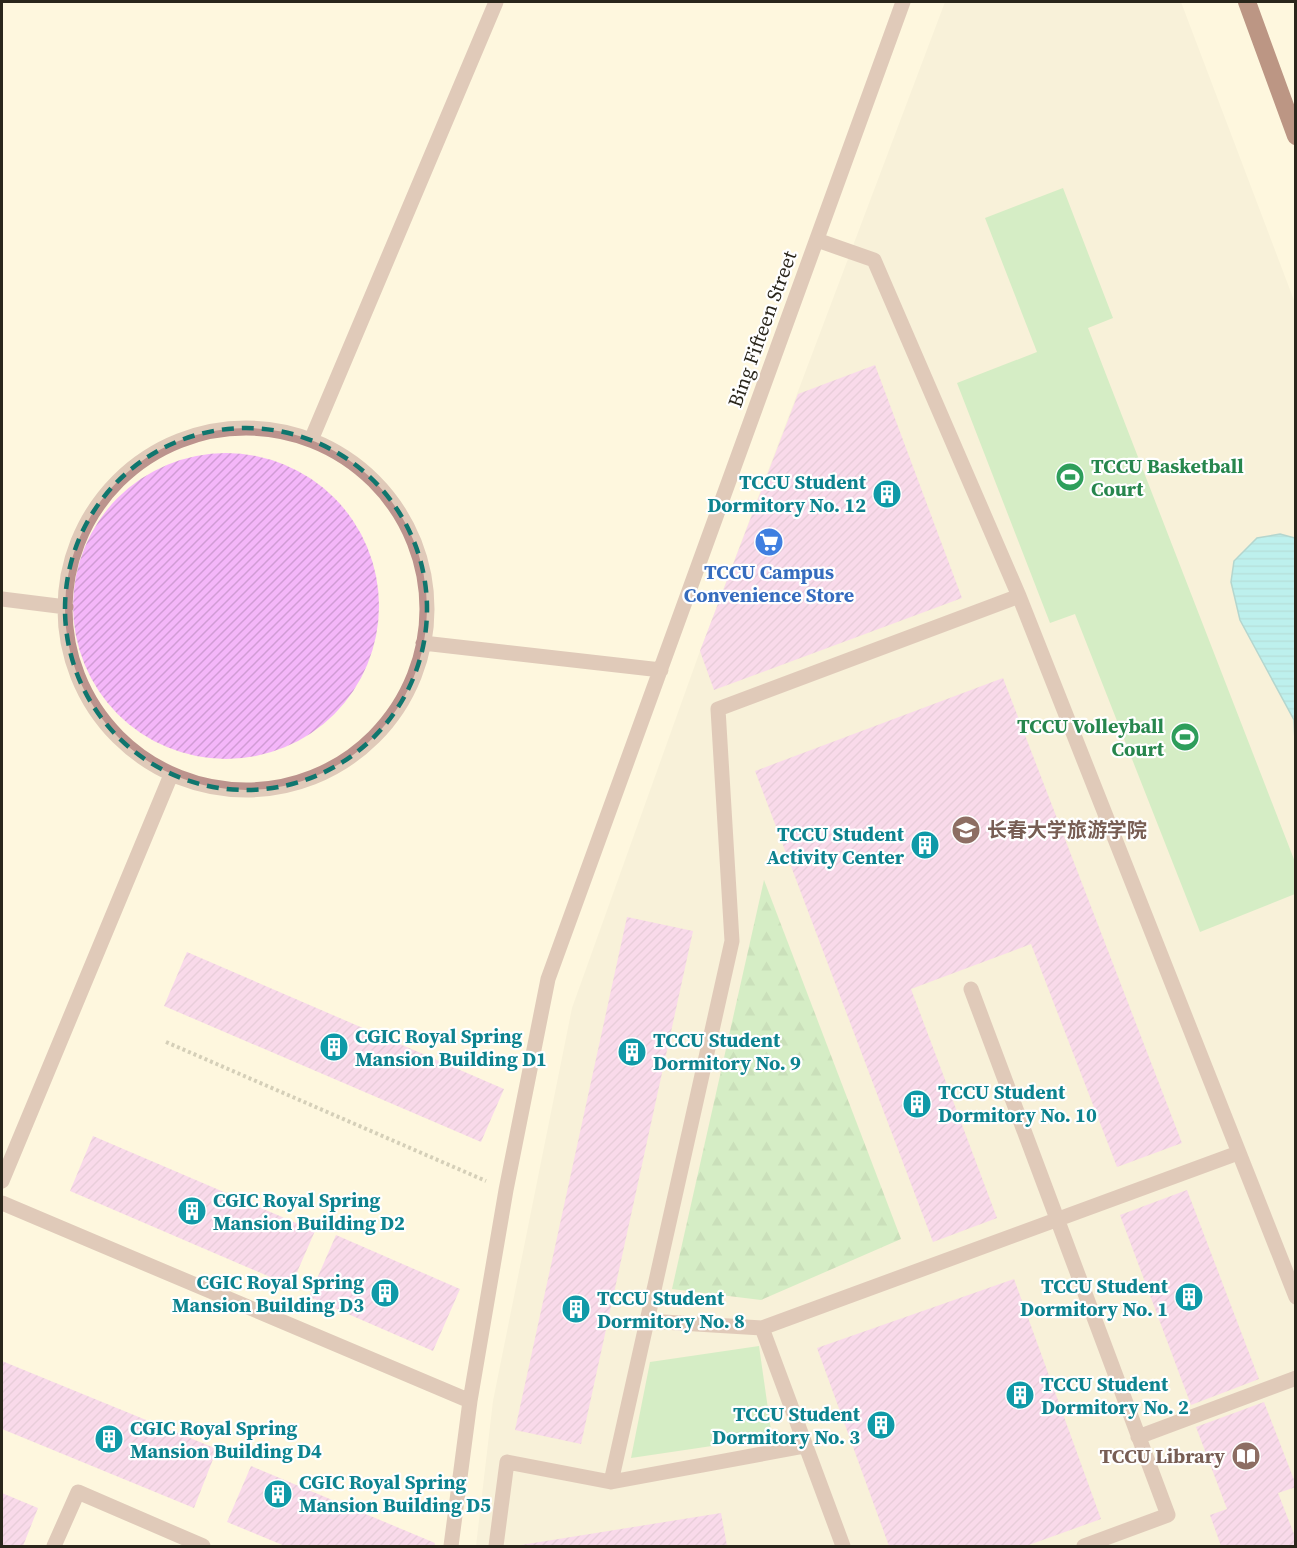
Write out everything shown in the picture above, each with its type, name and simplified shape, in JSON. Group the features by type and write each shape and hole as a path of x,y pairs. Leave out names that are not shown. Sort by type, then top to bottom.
{"highway":[{"path":"1247,2 1296,136"}],"street":[{"path":"312,440 496,2"},
{"name":"Bing Fifteen Street","path":"451,1546 470,1401 506,1190 548,979 903,2"},
{"path":"817,240 874,260 1019,596 1296,1297"},
{"path":"255,428 312,440 362,469 400,513 423,566 428,624 414,680 384,729 339,766 285,787 227,791 171,775 119,740 82,689 64,629 66,607 68,566 93,509 136,464 192,435 255,428"},
{"path":"611,1482 732,941 718,710 1019,596"},
{"path":"2,599 66,607"},
{"path":"423,643 661,670"},
{"path":"2,1181 171,775"},
{"path":"971,988 1168,1515 1084,1546"},
{"path":"647,1321 762,1328 1239,1153"},
{"path":"2,1203 470,1401"},
{"path":"762,1328 843,1546"},
{"path":"1138,1437 1296,1378"},
{"path":"496,1546 507,1462 611,1482 805,1446"},
{"path":"54,1546 78,1492 203,1546"}],"path":[{"path":"166,1042 506,1190"}],"highlighted area":[{"path":"255,428 311,440 362,469 400,513 423,566 427,624 414,680 384,729 339,766 285,787 227,791 171,775 119,740 82,689 64,629 68,566 93,509 136,464 192,435"}],"shaded area":[{"name":"长春大学旅游学院","path":"945,2 1181,2 1295,303 1295,1546 476,1546 493,1401 572,1008 700,651"}],"green space":[{"path":"1063,188 1113,318 1088,328 1295,862 1295,894 1200,932 1075,614 1050,623 957,383 1037,352 985,218"},
{"path":"764,880 901,1239 761,1300 672,1289"},
{"path":"759,1346 772,1437 631,1458 650,1362"}],"water":[{"path":"1280,534 1295,538 1295,742 1294,720 1240,620 1231,582 1234,561 1257,538"}],"building":[{"path":"875,365 962,598 714,690 700,651 798,394"},
{"path":"226,453 256,456 285,465 311,479 334,498 353,521 367,547 376,576 379,606 376,636 367,665 353,691 334,714 311,733 285,747 256,756 226,759 196,756 167,747 141,733 118,714 99,691 85,665 76,636 73,606 76,576 85,547 99,521 118,498 141,479 167,465 196,456"},
{"path":"1003,678 1182,1143 1117,1167 1031,944 911,989 997,1218 933,1242 755,771"},
{"path":"627,917 693,931 581,1444 515,1430"},
{"name":"CGIC Royal Spring Mansion Building D1","path":"187,952 504,1089 481,1142 164,1006"},
{"name":"CGIC Royal Spring Mansion Building D2","path":"93,1136 315,1231 291,1286 70,1191"},
{"name":"TCCU Student Dormitory No. 1","path":"1187,1190 1259,1379 1191,1405 1120,1215"},
{"name":"CGIC Royal Spring Mansion Building D3","path":"336,1235 460,1289 433,1351 309,1297"},
{"path":"1014,1279 1101,1519 1026,1546 889,1546 817,1348"},
{"name":"CGIC Royal Spring Mansion Building D4","path":"2,1361 217,1449 194,1508 2,1429"},
{"name":"TCCU Library","path":"1264,1402 1296,1485 1296,1487 1278,1493 1296,1539 1296,1546 1221,1546 1210,1515 1227,1509 1196,1427"},
{"name":"CGIC Royal Spring Mansion Building D5","path":"251,1466 435,1543 434,1546 285,1546 227,1522"},
{"path":"2,1493 38,1508 23,1546 2,1546"},
{"path":"721,1513 727,1546 521,1546 521,1545"}],"place":[{"name":"TCCU Basketball Court","path":"1070,477"},
{"name":"TCCU Student Dormitory No. 12","path":"887,494"},
{"name":"TCCU Campus Convenience Store","path":"769,542"},
{"name":"TCCU Volleyball Court","path":"1185,737"},
{"name":"长春大学旅游学院","path":"966,830"},
{"name":"TCCU Student Activity Center","path":"925,845"},
{"name":"CGIC Royal Spring Mansion Building D1","path":"334,1047"},
{"name":"TCCU Student Dormitory No. 9","path":"632,1052"},
{"name":"TCCU Student Dormitory No. 10","path":"917,1104"},
{"name":"CGIC Royal Spring Mansion Building D2","path":"192,1211"},
{"name":"CGIC Royal Spring Mansion Building D3","path":"385,1293"},
{"name":"TCCU Student Dormitory No. 1","path":"1189,1297"},
{"name":"TCCU Student Dormitory No. 8","path":"576,1309"},
{"name":"TCCU Student Dormitory No. 2","path":"1020,1395"},
{"name":"TCCU Student Dormitory No. 3","path":"881,1425"},
{"name":"CGIC Royal Spring Mansion Building D4","path":"109,1439"},
{"name":"TCCU Library","path":"1246,1456"},
{"name":"CGIC Royal Spring Mansion Building D5","path":"278,1494"}]}
